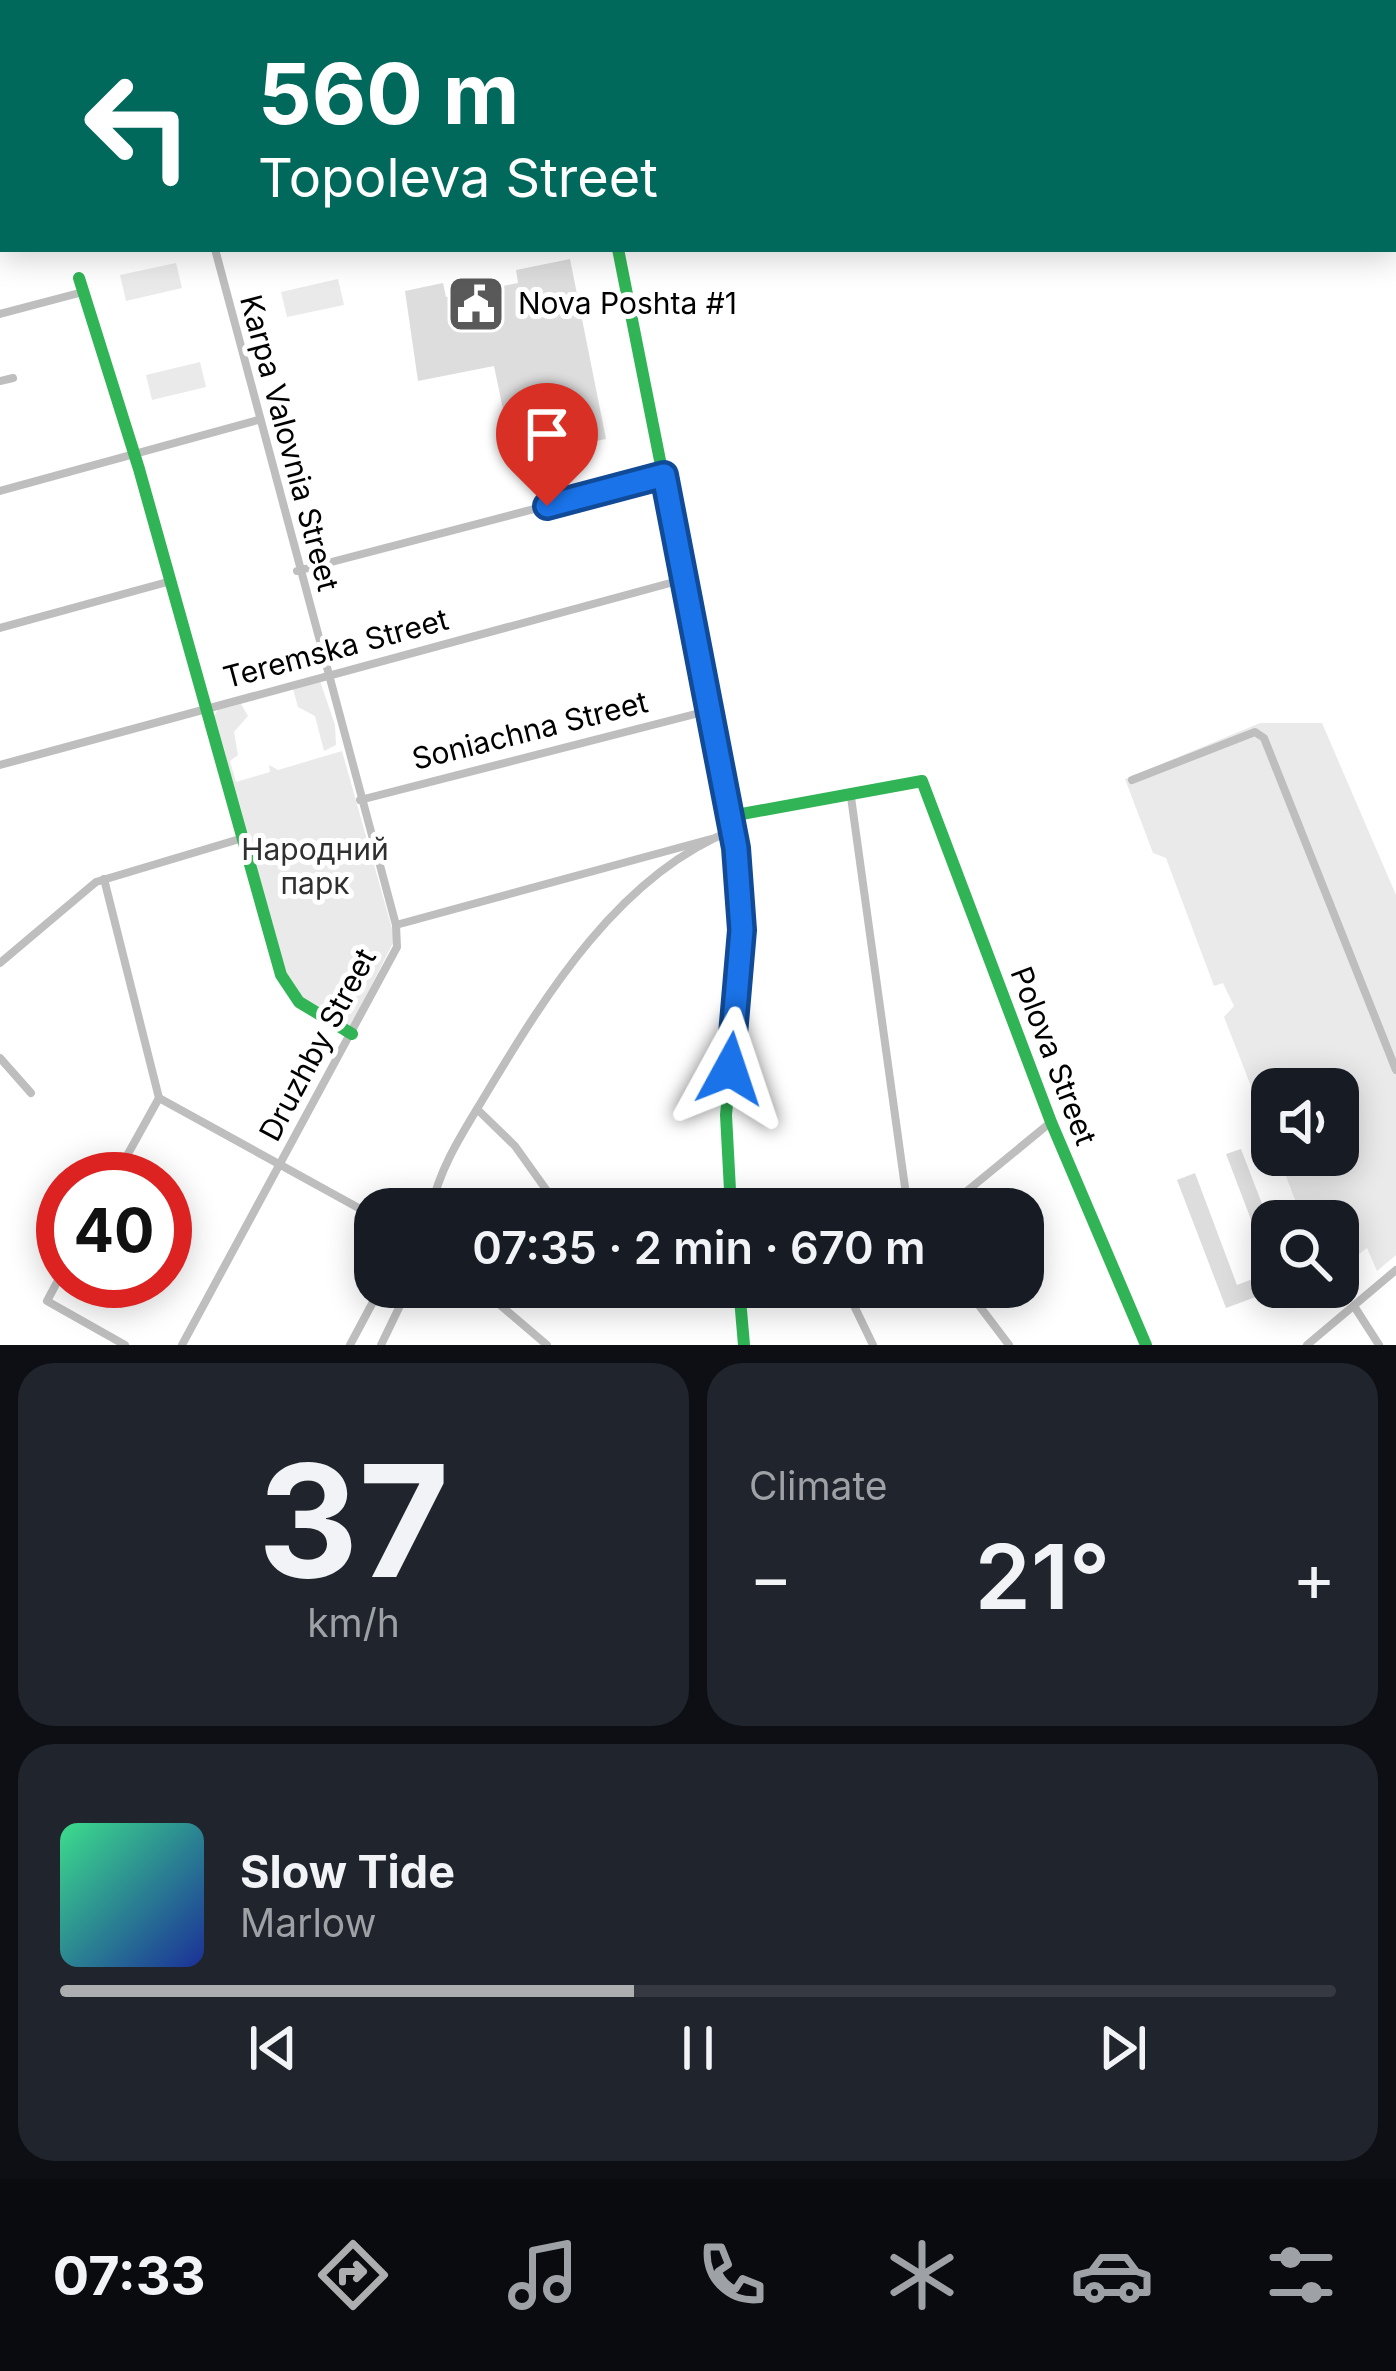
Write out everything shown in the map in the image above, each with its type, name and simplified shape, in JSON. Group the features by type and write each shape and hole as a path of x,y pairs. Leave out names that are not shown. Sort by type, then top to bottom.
{"main road":[{"path":"619,252 732,823 742,930 726,1115 730,1188"},
{"path":"81,285 287,986 299,1002 352,1034"},
{"name":"Polova Street","path":"851,797 922,781 1052,1122 1147,1345"},
{"path":"732,823 769,810 851,797"},
{"path":"741,1308 744,1345"}],"street":[{"name":"Karpa Valovnia Street","path":"216,252 297,571 396,926"},
{"path":"0,314 81,285"},
{"path":"0,381 13,378"},
{"path":"0,491 258,420"},
{"path":"297,571 664,475"},
{"name":"Teremska Street","path":"0,765 686,579"},
{"path":"0,628 171,581"},
{"name":"Soniachna Street","path":"360,800 711,710"},
{"path":"1132,780 1255,732 1264,739 1396,1070"},
{"path":"851,797 905,1188"},
{"path":"437,1188 449,1155 534,1013 576,959 659,874 732,823"},
{"path":"1,960 104,879 243,838"},
{"name":"Druzhby Street","path":"182,1345 398,947 396,926 710,839"},
{"path":"104,879 159,1098 129,1152"},
{"path":"0,1058 31,1094"},
{"path":"159,1098 354,1205"},
{"path":"477,1109 515,1146 545,1188"},
{"path":"972,1188 1052,1122"},
{"path":"1359,1301 1396,1270"},
{"path":"59,1308 125,1345"},
{"path":"350,1345 370,1308"},
{"path":"381,1345 399,1308"},
{"path":"504,1308 547,1345"},
{"path":"855,1308 873,1345"},
{"path":"980,1308 1009,1345"},
{"path":"1306,1345 1351,1308"},
{"path":"1354,1308 1379,1345"}],"green space":[{"path":"176,263 182,288 126,301 120,275"},
{"path":"338,279 344,305 287,317 281,292"},
{"path":"200,362 206,387 152,400 146,375"},
{"path":"320,681 335,725 336,745 324,751 315,716 298,707 293,689"},
{"name":"Народний парк","path":"241,704 248,716 234,732 238,755 230,761 236,782 270,772 269,765 278,770 342,751 395,939 351,1026 302,998 286,973 213,717 218,710"},
{"path":"1260,723 1322,723 1396,895 1396,1255 1377,1271 1367,1248 1359,1254 1359,1200 1295,1200 1286,1176 1359,1176 1359,1068 1251,1068 1251,1086 1224,1017 1234,1006 1223,983 1214,986 1166,858 1153,853 1125,779"}],"building":[{"path":"570,259 606,439 513,457 494,366 418,381 405,291 443,283 446,297 518,283 516,270"},
{"path":"1241,1149 1261,1200 1251,1200 1251,1220 1226,1154"},
{"path":"1195,1173 1237,1285 1251,1280 1251,1299 1226,1308 1177,1180"}],"traffic: fast":[{"path":"619,252 737,848 743,930 726,1115 730,1188"},
{"path":"79,278 139,469 281,975 299,1002 352,1034"},
{"path":"731,816 922,781 1051,1122 1146,1345"},
{"path":"741,1308 744,1345"}],"place":[{"name":"Nova Poshta #1","path":"476,304"}],"route":[{"path":"547,506 664,475 736,848 742,930 730,1069"}]}
